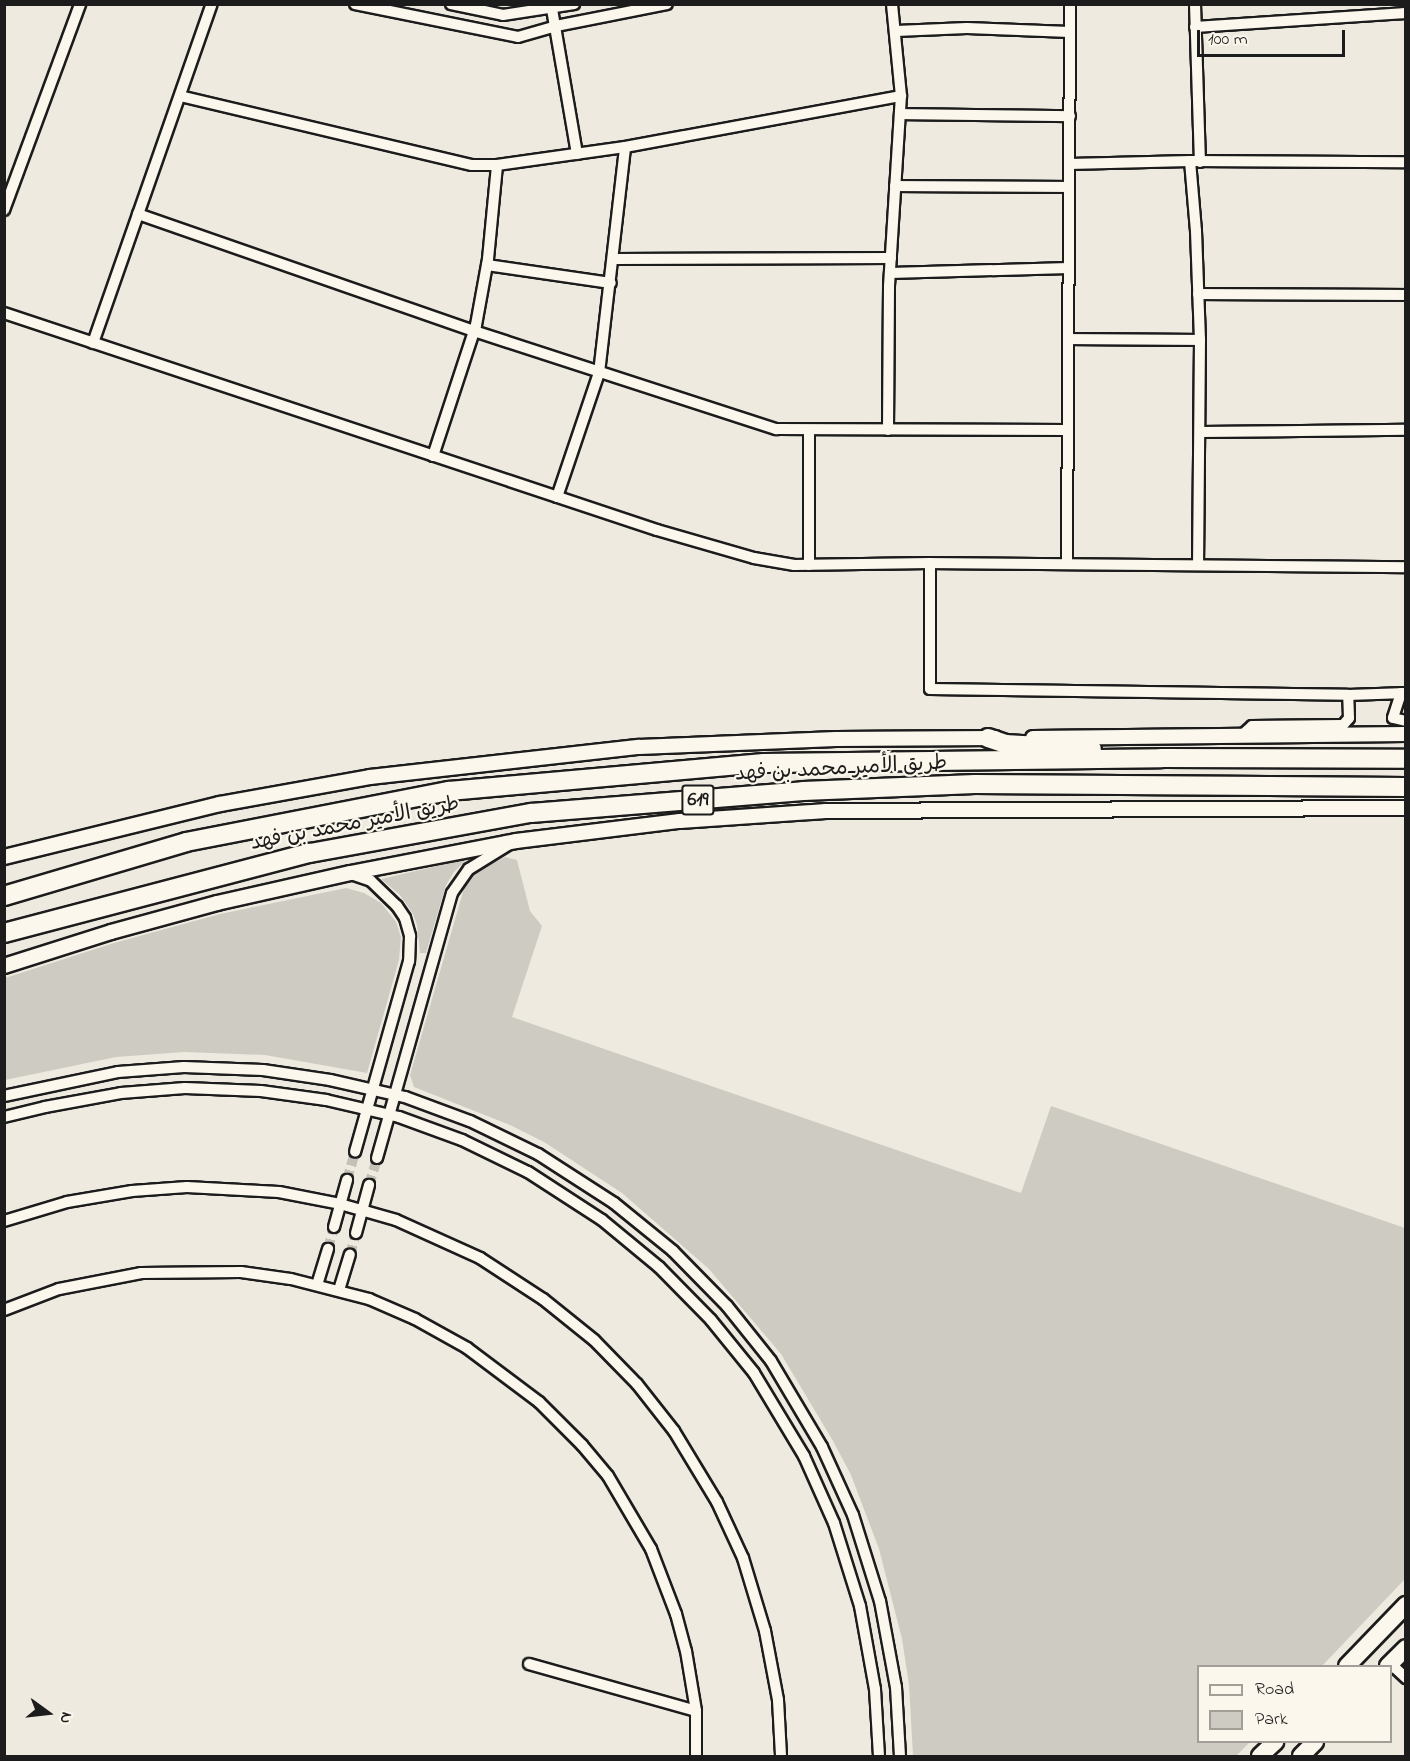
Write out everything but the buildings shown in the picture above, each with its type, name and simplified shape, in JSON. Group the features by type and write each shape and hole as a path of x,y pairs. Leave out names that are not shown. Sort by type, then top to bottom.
{"highway":[{"path":"988,738 1005,744 1112,751 1134,758"},
{"name":"طريق الأمير محمد بن فهد","path":"4,896 186,842 449,791 764,764 1134,758 1406,759"},
{"name":"طريق الأمير محمد بن فهد","path":"4,933 310,853 531,813 803,791 975,784 1406,787"}],"main road":[{"path":"4,857 220,804 370,777 639,747 836,739 1406,734"},
{"path":"4,966 111,932 207,906 350,873 516,841 680,821 826,811 1406,808"},
{"path":"1348,1665 1406,1607"},
{"path":"1357,1665 1406,1607"},
{"path":"1390,1665 1406,1648"},
{"path":"1260,1756 1274,1743"},
{"path":"1300,1756 1314,1743"}],"street":[{"path":"4,210 80,4"},
{"path":"93,343 212,4"},
{"path":"356,4 499,35 518,37 556,26 667,4"},
{"path":"451,4 503,15 574,4"},
{"path":"888,430 890,273 901,96 892,4"},
{"path":"1067,564 1070,4"},
{"path":"1195,4 1195,161 1200,340 1198,564"},
{"path":"552,9 577,154"},
{"path":"1195,27 1406,13"},
{"path":"896,31 967,28 1070,32"},
{"path":"180,96 472,165 497,165 625,147 901,96"},
{"path":"900,114 1070,116"},
{"path":"557,497 599,374 614,259 625,147"},
{"path":"1070,164 1195,161 1406,162"},
{"path":"434,456 474,332 487,265 497,165"},
{"path":"895,186 1069,188"},
{"path":"138,214 474,332 776,429 1068,430"},
{"path":"614,259 891,258"},
{"path":"487,265 611,283"},
{"path":"890,273 1069,268"},
{"path":"1198,294 1406,295"},
{"path":"4,313 557,497 728,551 794,565 930,563 1406,567"},
{"path":"1068,339 1200,340"},
{"path":"809,430 809,565"},
{"path":"1200,432 1406,430"},
{"path":"930,563 930,689 1348,695 1403,693 1393,718 1406,721"},
{"path":"1241,736 1252,726 1343,725 1349,718 1348,695"},
{"path":"377,1158 452,893 469,869 516,841"},
{"path":"350,873 371,881 397,906 405,918 410,936 409,961 355,1152"},
{"path":"4,1096 118,1072 184,1067 263,1070 330,1080 437,1107 504,1136 538,1154 614,1203 700,1278 771,1361 822,1447 846,1498 867,1553 889,1641 896,1687 900,1756"},
{"path":"4,1118 45,1107 120,1093 185,1088 261,1091 326,1100 388,1114 430,1127 495,1155 528,1172 602,1220 659,1266 685,1292 754,1373 787,1426 816,1481 847,1560 869,1645 875,1689 879,1756"},
{"path":"334,1227 347,1180"},
{"path":"356,1233 369,1185"},
{"path":"4,1221 101,1196 187,1186 252,1189 340,1204 396,1220 452,1244 488,1263 543,1299 615,1361 674,1431 717,1502 754,1589 773,1664 781,1756"},
{"path":"317,1285 328,1249"},
{"path":"339,1290 350,1255"},
{"path":"4,1310 59,1289 141,1272 217,1270 267,1275 339,1290 403,1313 467,1348 539,1402 582,1445 608,1476 658,1565 676,1614 686,1651 696,1711 696,1756"},
{"path":"529,1664 696,1711"},
{"path":"1392,1668 1406,1678"}],"green space":[{"path":"505,857 517,860 530,911 542,926 512,1017 1021,1193 1051,1106 1405,1228 1405,1579 1323,1665 1197,1665 1197,1743 1249,1743 1236,1756 913,1756 909,1685 902,1639 879,1549 851,1475 781,1354 709,1269 622,1193 544,1142 510,1125 414,1087 410,1075 465,885 474,873"},
{"path":"467,859 454,872 446,885 426,953 420,953 417,925 413,914 400,895 381,879"},
{"path":"346,888 364,893 381,903 396,922 401,937 399,960 367,1073 265,1055 184,1052 116,1057 5,1080 5,978 114,943 220,914"}],"tunnel":[{"path":"347,1180 355,1152"},
{"path":"369,1185 377,1158"},
{"path":"328,1249 334,1227"},
{"path":"350,1255 356,1233"}]}
